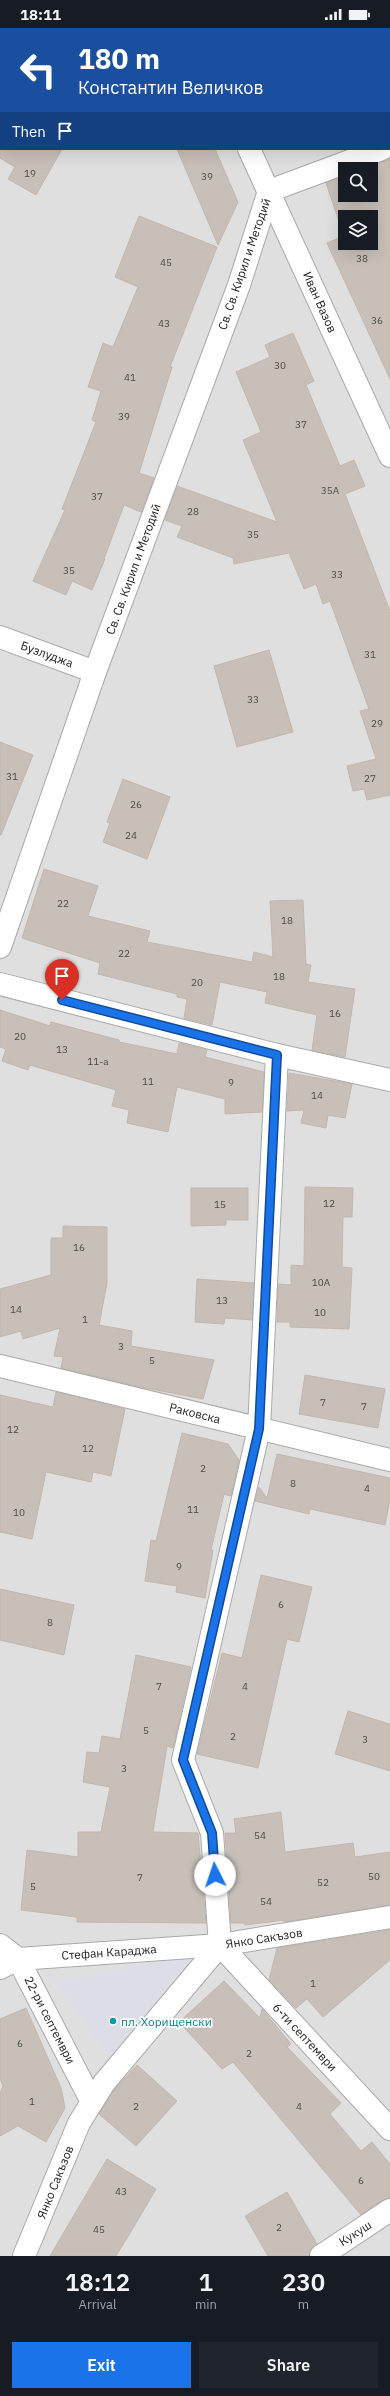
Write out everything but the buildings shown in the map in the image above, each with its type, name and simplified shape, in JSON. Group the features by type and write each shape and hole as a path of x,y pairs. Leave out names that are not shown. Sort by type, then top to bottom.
{"street":[{"name":"Иван Вазов","path":"249,150 388,448"},
{"path":"269,191 379,150"},
{"name":"Св. Св. Кирил и Методий","path":"0,947 95,672 239,286 269,191"},
{"name":"Бузлуджа","path":"0,637 95,672"},
{"path":"0,984 277,1055 390,1080"},
{"path":"220,1944 212,1833 183,1760 259,1429 277,1055"},
{"name":"Раковска","path":"0,1366 390,1460"},
{"name":"Янко Сакъзов","path":"24,2256 79,2123 92,2102 104,2083 220,1944 390,1917"},
{"name":"Стефан Караджа","path":"9,1964 220,1944"},
{"name":"6-ти септември","path":"220,1944 390,2129"},
{"name":"22-ри септември","path":"0,1945 9,1964 92,2102"},
{"name":"Кукуш","path":"321,2256 390,2210"}],"shaded area":[{"path":"0,150 390,150 390,2256 0,2256"},
{"name":"пл. Хорищенски","path":"205,1953 110,2060 55,1982"}],"place":[{"name":"пл. Хорищенски","path":"113,2021"}],"route":[{"path":"62,1000 277,1055 259,1429 183,1760 212,1833 215,1875"}]}
